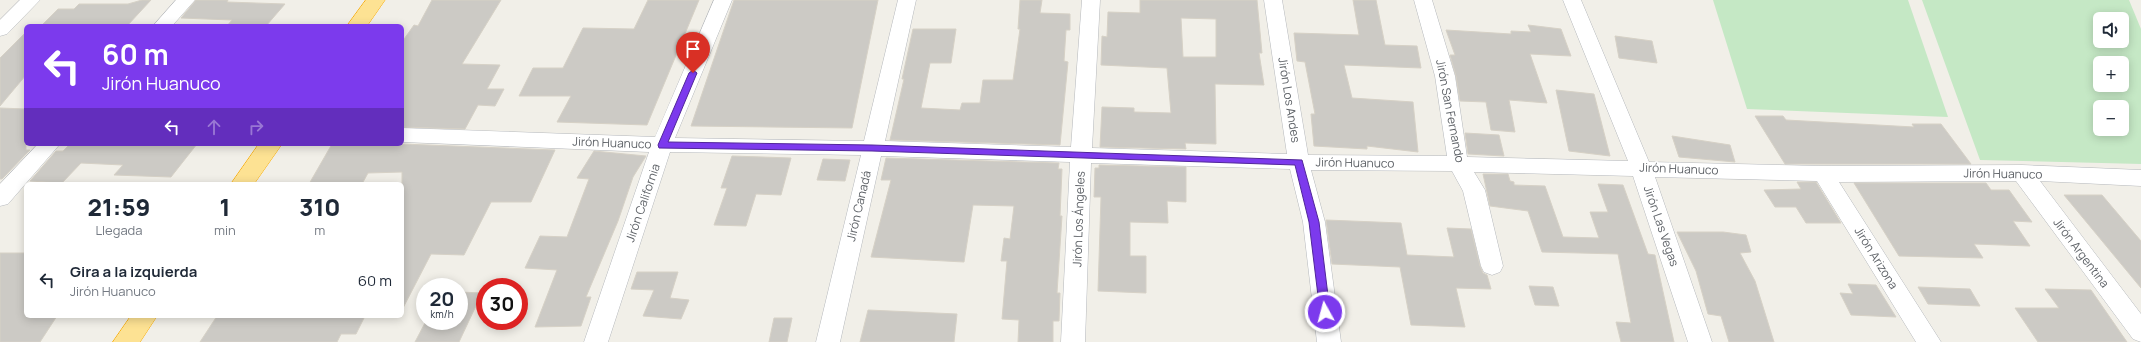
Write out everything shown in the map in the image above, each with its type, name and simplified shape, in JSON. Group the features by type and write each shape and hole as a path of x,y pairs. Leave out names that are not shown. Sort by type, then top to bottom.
{"highway":[{"path":"358,24 376,0"},
{"path":"243,182 270,146"},
{"path":"126,342 144,318"}],"street":[{"path":"0,30 31,0"},
{"path":"164,24 186,0"},
{"name":"Jirón California","path":"596,342 662,145 723,0"},
{"name":"Jirón Canadá","path":"828,342 907,0"},
{"name":"Jirón Los Ángeles","path":"1073,342 1091,0"},
{"name":"Jirón Los Andes","path":"1273,0 1299,162 1314,222 1329,342"},
{"name":"Jirón San Fernando","path":"1423,0 1445,76 1458,164 1474,190 1492,266"},
{"name":"Jirón Las Vegas","path":"1572,0 1641,168 1700,342"},
{"name":"Jirón Huanuco","path":"404,135 662,145 872,148 1299,162 1641,168 1823,174 2022,174 2141,178"},
{"path":"0,198 48,146"},
{"name":"Jirón Arizona","path":"1823,174 1929,342"},
{"name":"Jirón Argentina","path":"2022,174 2141,332"}],"green space":[{"path":"1713,0 1908,0 1948,117 1747,109"},
{"path":"1922,0 2129,0 2141,29 2141,164 1980,160"}],"building":[{"path":"142,0 151,0 129,24 43,24 58,9 74,9 79,4 128,4"},
{"path":"196,0 228,0 227,2 285,4 268,24 229,24 232,20 181,18"},
{"path":"432,0 501,0 462,64 500,65 487,89 504,89 495,106 478,105 465,129 404,127 404,39 414,25 418,26"},
{"path":"648,0 699,0 647,125 557,122 571,96 519,96 533,68 563,68 583,28 634,29"},
{"path":"734,0 878,0 852,128 691,126"},
{"path":"1020,0 1042,0 1040,13 1070,14 1070,30 1066,30 1064,61 1068,62 1060,145 890,140 904,79 902,79 913,29 956,29 951,63 930,63 921,108 960,110 962,103 980,103 983,80 1013,80 1020,29 1018,29"},
{"path":"1140,0 1257,0 1262,53 1259,53 1264,85 1215,84 1216,144 1185,143 1186,149 1100,147 1102,107 1134,108 1134,112 1171,113 1167,68 1101,65 1102,36 1107,37 1108,12 1140,13","holes":["1181,18 1216,19 1216,57 1183,57"]},
{"path":"1353,0 1376,0 1385,45 1417,46 1421,68 1344,65 1352,98 1413,102 1418,152 1367,146 1367,149 1314,146 1311,114 1315,114 1305,62 1297,61 1294,33 1359,35"},
{"path":"1528,25 1561,29 1571,56 1530,54 1547,103 1509,100 1515,132 1491,130 1486,102 1460,101 1456,76 1450,55 1455,55 1446,30 1511,34 1511,31 1531,32"},
{"path":"24,34 24,77 0,106 0,58"},
{"path":"1615,36 1652,41 1657,63 1619,58"},
{"path":"1556,90 1594,94 1610,156 1569,151"},
{"path":"0,108 24,109 24,146 26,146 26,150 30,150 2,179 0,179"},
{"path":"1755,116 1783,116 1786,120 1914,127 1912,124 1941,124 1971,164 1785,164"},
{"path":"1465,133 1499,135 1504,156 1468,154"},
{"path":"1672,136 1730,145 1735,162 1679,157"},
{"path":"404,144 555,150 531,202 491,202 464,255 431,254 419,278 416,278 416,283 404,306 404,182 402,182 402,172 368,173 363,182 310,182 331,146 404,146"},
{"path":"68,146 195,146 171,177 114,175 123,165 81,163 63,182 30,181 56,151 63,151"},
{"path":"594,151 646,156 633,177 618,221 586,297 591,297 581,326 535,327 557,270 525,268 540,236 567,237 589,179 577,178"},
{"path":"732,156 791,158 781,195 756,194 746,226 714,225 727,188 721,188"},
{"path":"886,158 1059,163 1058,169 1062,169 1060,216 1062,216 1057,293 1060,293 1059,321 1053,321 1053,342 1018,342 1019,320 1002,319 1007,261 1001,261 1004,238 1010,239 1014,206 973,205 964,262 871,257 891,180 881,180"},
{"path":"823,159 850,160 845,181 817,180"},
{"path":"1099,165 1186,167 1186,202 1167,201 1168,223 1130,222 1130,256 1146,256 1146,293 1098,291 1101,197 1094,197 1095,168 1099,168"},
{"path":"1483,174 1508,174 1510,181 1514,182 1514,185 1545,186 1563,237 1599,238 1590,212 1608,212 1598,184 1623,185 1648,254 1655,255 1674,342 1621,342 1616,322 1631,323 1618,254 1542,252 1528,211 1490,206"},
{"path":"1797,182 1816,182 1841,223 1806,223 1796,207 1775,207 1764,190 1801,189"},
{"path":"1854,183 1986,183 1991,190 2009,190 2032,222 2013,221 2030,246 1974,244 1983,258 1899,256"},
{"path":"2064,195 2102,195 2141,241 2141,288"},
{"path":"1326,220 1401,223 1407,255 1454,257 1447,228 1471,229 1480,266 1483,273 1487,275 1491,289 1456,288 1465,327 1411,325 1400,267 1332,264"},
{"path":"1677,232 1723,232 1746,235 1751,252 1740,253 1755,281 1774,342 1729,342 1721,316 1708,314 1696,271"},
{"path":"0,253 24,253 24,318 56,318 40,342 0,342"},
{"path":"637,272 678,272 670,298 689,300 681,319 643,316 654,290 631,289"},
{"path":"1848,284 1876,285 1896,317 1851,315 1840,293 1853,294"},
{"path":"1529,286 1553,287 1559,306 1535,305"},
{"path":"1918,287 1970,289 1980,306 1928,304"},
{"path":"2045,289 2091,290 2127,342 2038,342 2015,308 2059,308"},
{"path":"468,292 476,293 476,306 468,323"},
{"path":"868,310 957,314 954,342 860,342"},
{"path":"216,318 364,318 356,334 341,334 337,342 200,342"},
{"path":"774,318 792,318 787,342 769,342"},
{"path":"421,330 465,330 459,342 415,342"}],"route":[{"path":"693,73 662,145 872,148 1299,162 1314,222 1325,312"}]}
